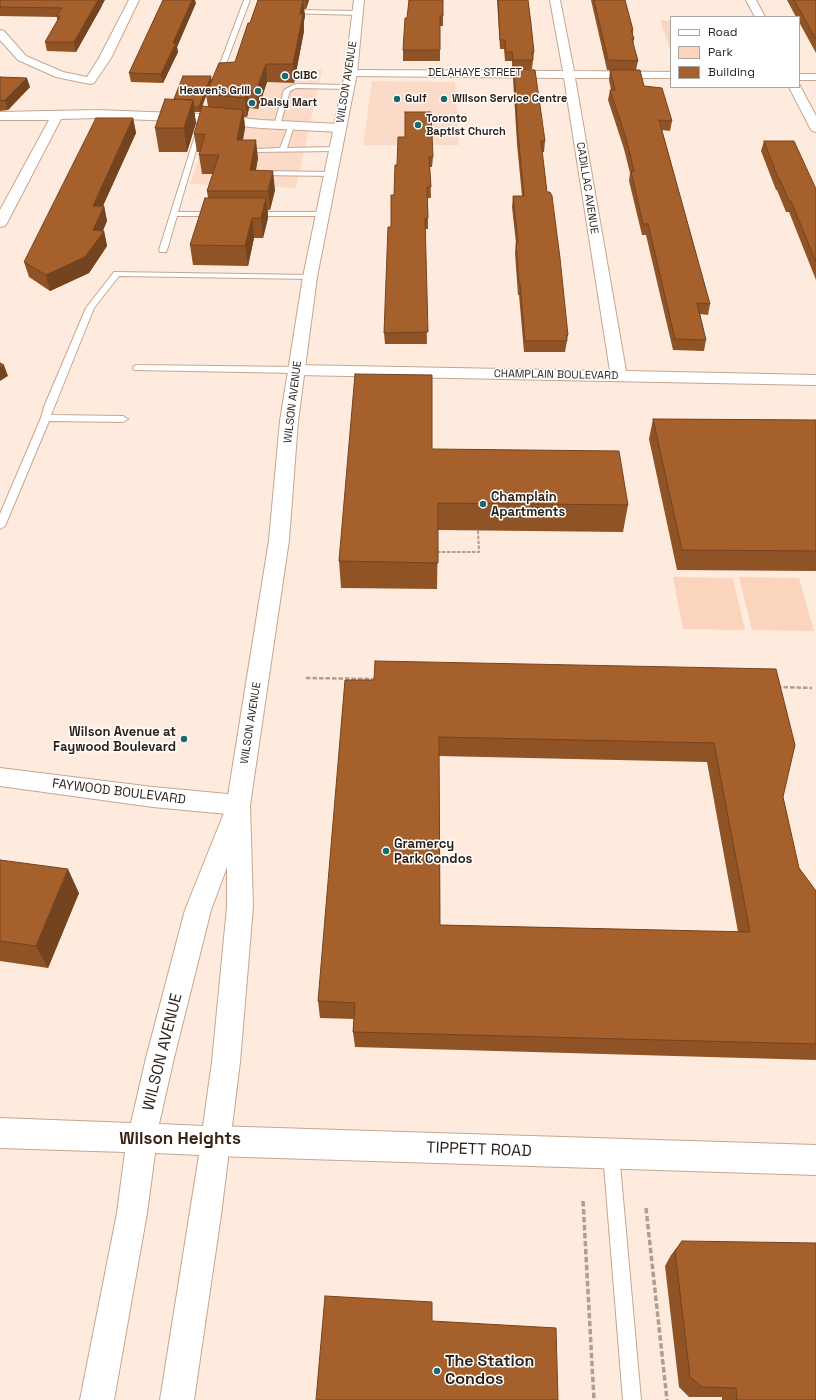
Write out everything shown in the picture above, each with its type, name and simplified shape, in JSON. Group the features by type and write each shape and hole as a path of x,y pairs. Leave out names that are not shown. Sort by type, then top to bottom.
{"street":[{"path":"0,33 22,58 60,75 92,86 134,0"},
{"name":"WILSON AVENUE","path":"177,1400 206,1215 214,1141 226,1062 240,907 238,805 279,540 289,421 296,370 310,277 348,87 359,0"},
{"name":"CADILLAC AVENUE","path":"555,0 569,74 609,324 620,377"},
{"path":"751,0 759,16"},
{"name":"DELAHAYE STREET","path":"350,73 670,75"},
{"path":"800,77 816,77"},
{"path":"796,88 816,128"},
{"path":"0,116 57,116 97,109 204,114 277,125 340,128"},
{"path":"0,223 57,116"},
{"name":"CHAMPLAIN BOULEVARD","path":"296,370 816,380"},
{"name":"FAYWOOD BOULEVARD","path":"0,777 153,797 238,805"},
{"name":"WILSON AVENUE","path":"97,1400 132,1213 142,1137 160,1058 198,910 238,805"},
{"name":"TIPPETT ROAD","path":"0,1133 816,1160"}],"lane":[{"path":"214,86 247,0"},
{"path":"242,12 250,12"},
{"path":"282,12 357,13"},
{"path":"277,125 287,90 295,86 348,87"},
{"path":"163,250 204,114"},
{"path":"283,150 291,126"},
{"path":"254,151 335,149"},
{"path":"261,173 331,174"},
{"path":"175,214 222,214"},
{"path":"245,214 323,214"},
{"path":"0,526 46,418 49,407 90,308 117,274 310,277"},
{"path":"137,368 296,370"},
{"path":"46,418 123,419"},
{"path":"611,1154 632,1400"}],"path":[{"path":"437,552 479,552 478,530"},
{"path":"306,678 378,679"},
{"path":"772,687 812,688"},
{"path":"583,1201 594,1400"},
{"path":"646,1208 667,1400"}],"shaded area":[{"path":"230,67 322,70 296,188 190,184"},
{"path":"372,81 455,82 459,145 363,145"}],"green space":[{"path":"660,20 670,21 670,49"},
{"path":"673,577 733,578 745,630 683,629"},
{"path":"739,577 799,578 814,631 752,630"}],"building":[{"path":"0,0 98,0 74,42 45,42 60,16 56,16 62,8 0,7"},
{"path":"163,0 192,0 173,43 176,43 161,74 129,73"},
{"path":"258,0 303,0 300,14 303,14 293,64 266,64 256,91 247,90 245,98 206,94 219,63 235,62 248,23 250,23"},
{"path":"409,0 443,0 443,16 440,16 440,50 403,50 405,18 407,18"},
{"path":"498,0 528,0 534,52 532,52 533,60 513,60 512,52 506,52 505,40 500,40"},
{"path":"594,0 625,0 633,30 631,30 634,39 632,39 638,61 608,60"},
{"path":"794,0 816,0 816,39"},
{"path":"514,69 535,70 545,141 541,141 547,192 550,192 552,196 560,258 568,335 566,335 567,341 525,341 519,284 516,243 518,243 513,196 524,196"},
{"path":"610,70 640,70 644,86 662,88 672,121 659,120 710,304 697,303 706,340 675,339 648,224 643,224 631,171 634,171 626,138 610,90 615,90"},
{"path":"183,76 211,76 199,107 194,107 193,100 174,99"},
{"path":"0,77 27,78 5,100 0,101"},
{"path":"165,99 193,100 184,128 155,128"},
{"path":"202,106 243,110 237,140 256,140 250,170 273,171 268,191 207,191 219,155 199,155 205,134 194,134"},
{"path":"405,112 431,112 433,157 429,157 431,187 427,187 428,218 425,218 428,332 384,333 388,227 391,227 391,195 394,195 398,137 405,137"},
{"path":"96,118 133,118 93,206 104,206 93,230 104,231 85,257 46,275 24,262"},
{"path":"764,141 794,141 816,189 816,262 791,201 789,201 779,180"},
{"path":"205,198 266,198 261,218 252,218 245,246 190,245"},
{"name":"Champlain Apartments","path":"355,374 432,375 432,449 619,451 628,505 438,503 438,563 339,561"},
{"path":"653,419 816,420 816,551 682,550"},
{"name":"Gramercy Park Condos","path":"375,661 776,669 795,745 783,797 799,868 816,891 816,1044 353,1032 355,1003 318,1001 345,680 374,680","holes":["439,737 714,743 750,932 440,925"]},
{"path":"0,860 68,869 36,946 0,941"},
{"path":"682,1241 816,1243 816,1400 737,1400 736,1388 702,1387 690,1377 675,1251"},
{"name":"The Station Condos","path":"325,1296 432,1302 432,1321 556,1328 558,1400 316,1400"}],"place":[{"name":"CIBC","path":"285,76"},
{"name":"Heaven's Grill","path":"258,91"},
{"name":"Gulf","path":"397,99"},
{"name":"Wilson Service Centre","path":"444,99"},
{"name":"Daisy Mart","path":"252,103"},
{"name":"Toronto Baptist Church","path":"418,125"},
{"name":"Champlain Apartments","path":"483,504"},
{"name":"Wilson Avenue at Faywood Boulevard","path":"184,739"},
{"name":"Gramercy Park Condos","path":"386,851"},
{"name":"The Station Condos","path":"437,1371"}],"district":[{"name":"Wilson Heights","path":"180,1139"}]}
